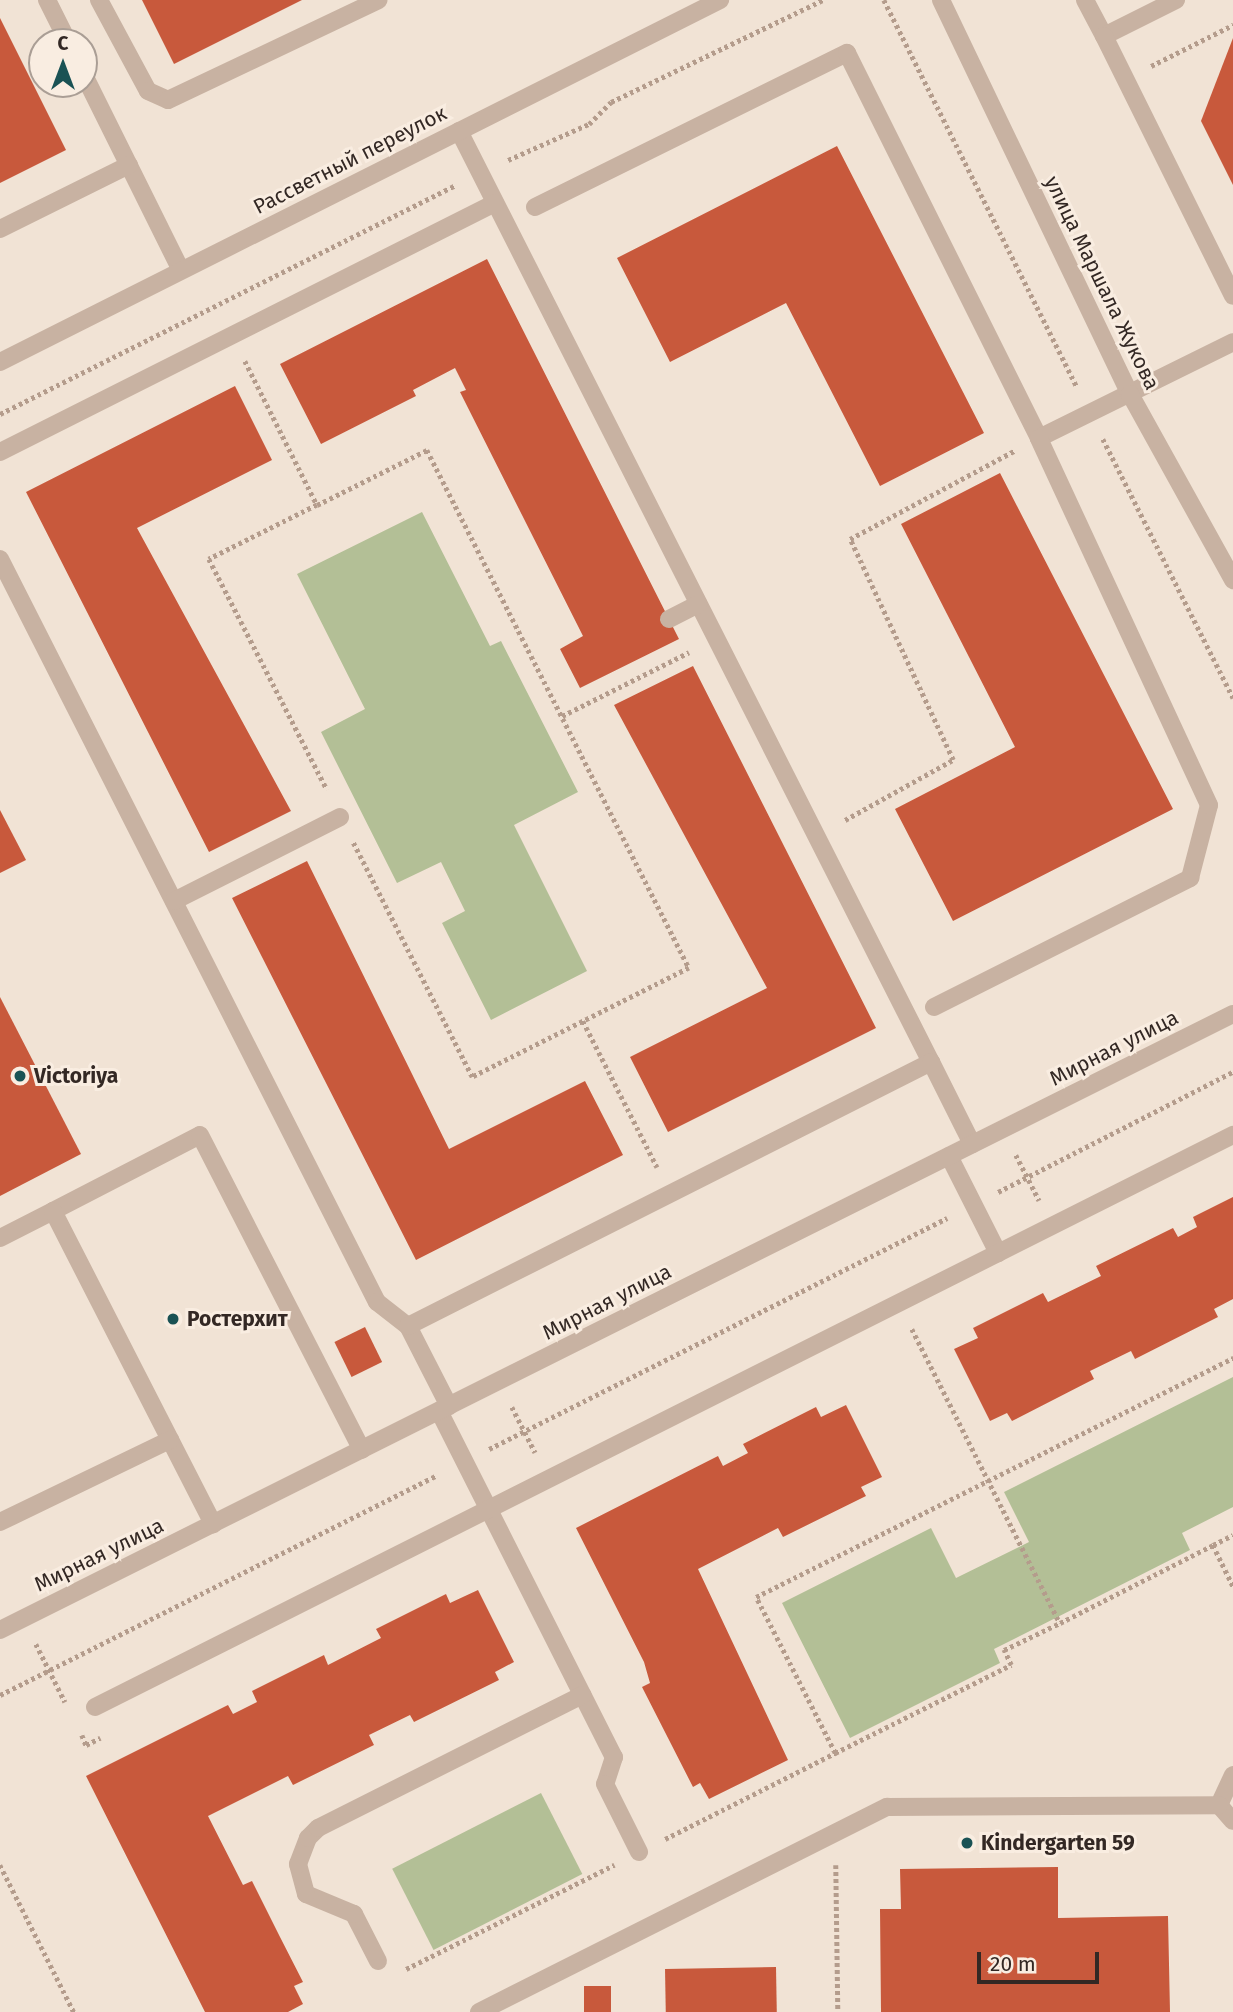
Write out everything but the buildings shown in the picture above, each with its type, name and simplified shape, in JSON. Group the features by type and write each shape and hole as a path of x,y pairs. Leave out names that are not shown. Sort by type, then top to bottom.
{"street":[{"path":"47,0 61,28"},
{"path":"99,0 148,91 168,100 379,0"},
{"name":"Рассветный переулок","path":"0,362 720,0"},
{"name":"улица Маршала Жукова","path":"941,0 1130,394 1233,580"},
{"path":"1086,0 1233,296"},
{"path":"1104,36 1176,0"},
{"path":"536,207 847,53 1039,438 1209,805 1190,878 934,1007"},
{"path":"96,98 181,270"},
{"path":"458,131 972,1144"},
{"path":"0,229 129,165"},
{"path":"0,453 495,203"},
{"path":"1039,438 1233,342"},
{"path":"0,559 377,1302 408,1326 464,1461 614,1758 605,1784 639,1852"},
{"path":"669,619 698,604"},
{"path":"174,901 340,817"},
{"name":"Мирная улица","path":"0,1630 1233,1014"},
{"path":"408,1326 931,1062"},
{"path":"0,1237 200,1135 362,1450"},
{"path":"95,1707 1233,1135"},
{"path":"949,1156 998,1253"},
{"path":"52,1211 213,1524"},
{"path":"0,1522 170,1440"},
{"path":"378,1961 354,1914 306,1894 298,1864 308,1838 318,1828 582,1695"},
{"path":"1219,1805 1233,1775"},
{"path":"479,2012 887,1807 1219,1805 1233,1821"}],"path":[{"path":"0,414 480,173 589,124 611,102 823,0"},
{"path":"884,0 1233,698"},
{"path":"1125,79 1233,25"},
{"path":"232,336 317,505"},
{"path":"849,828 843,816 953,760 850,539 1039,438"},
{"path":"427,450 562,716 689,968 472,1077 209,559 427,450"},
{"path":"562,716 716,638"},
{"path":"583,1021 671,1194"},
{"path":"0,1695 1233,1072"},
{"path":"1003,1129 1052,1226"},
{"path":"899,1304 1060,1622"},
{"path":"835,1753 756,1597 1233,1358"},
{"path":"499,1381 548,1479"},
{"path":"398,1973 1011,1665 1004,1650 1233,1535"},
{"path":"1213,1545 1233,1586"},
{"path":"835,1832 838,2012"},
{"path":"0,1865 74,2012"}],"green space":[{"path":"422,512 490,646 501,641 578,792 514,825 587,971 491,1020 442,923 465,911 441,862 397,883 321,732 365,709 297,574"},
{"path":"1233,1377 1233,1507 1182,1533 1190,1550 994,1649 1000,1663 850,1738 782,1603 931,1528 956,1578 1029,1542 1004,1492"},
{"path":"541,1793 582,1874 434,1950 392,1869"}],"place":[{"name":"Victoriya","path":"20,1076"},
{"name":"Ростерхит","path":"173,1319"},
{"name":"Kindergarten 59","path":"967,1843"}]}
